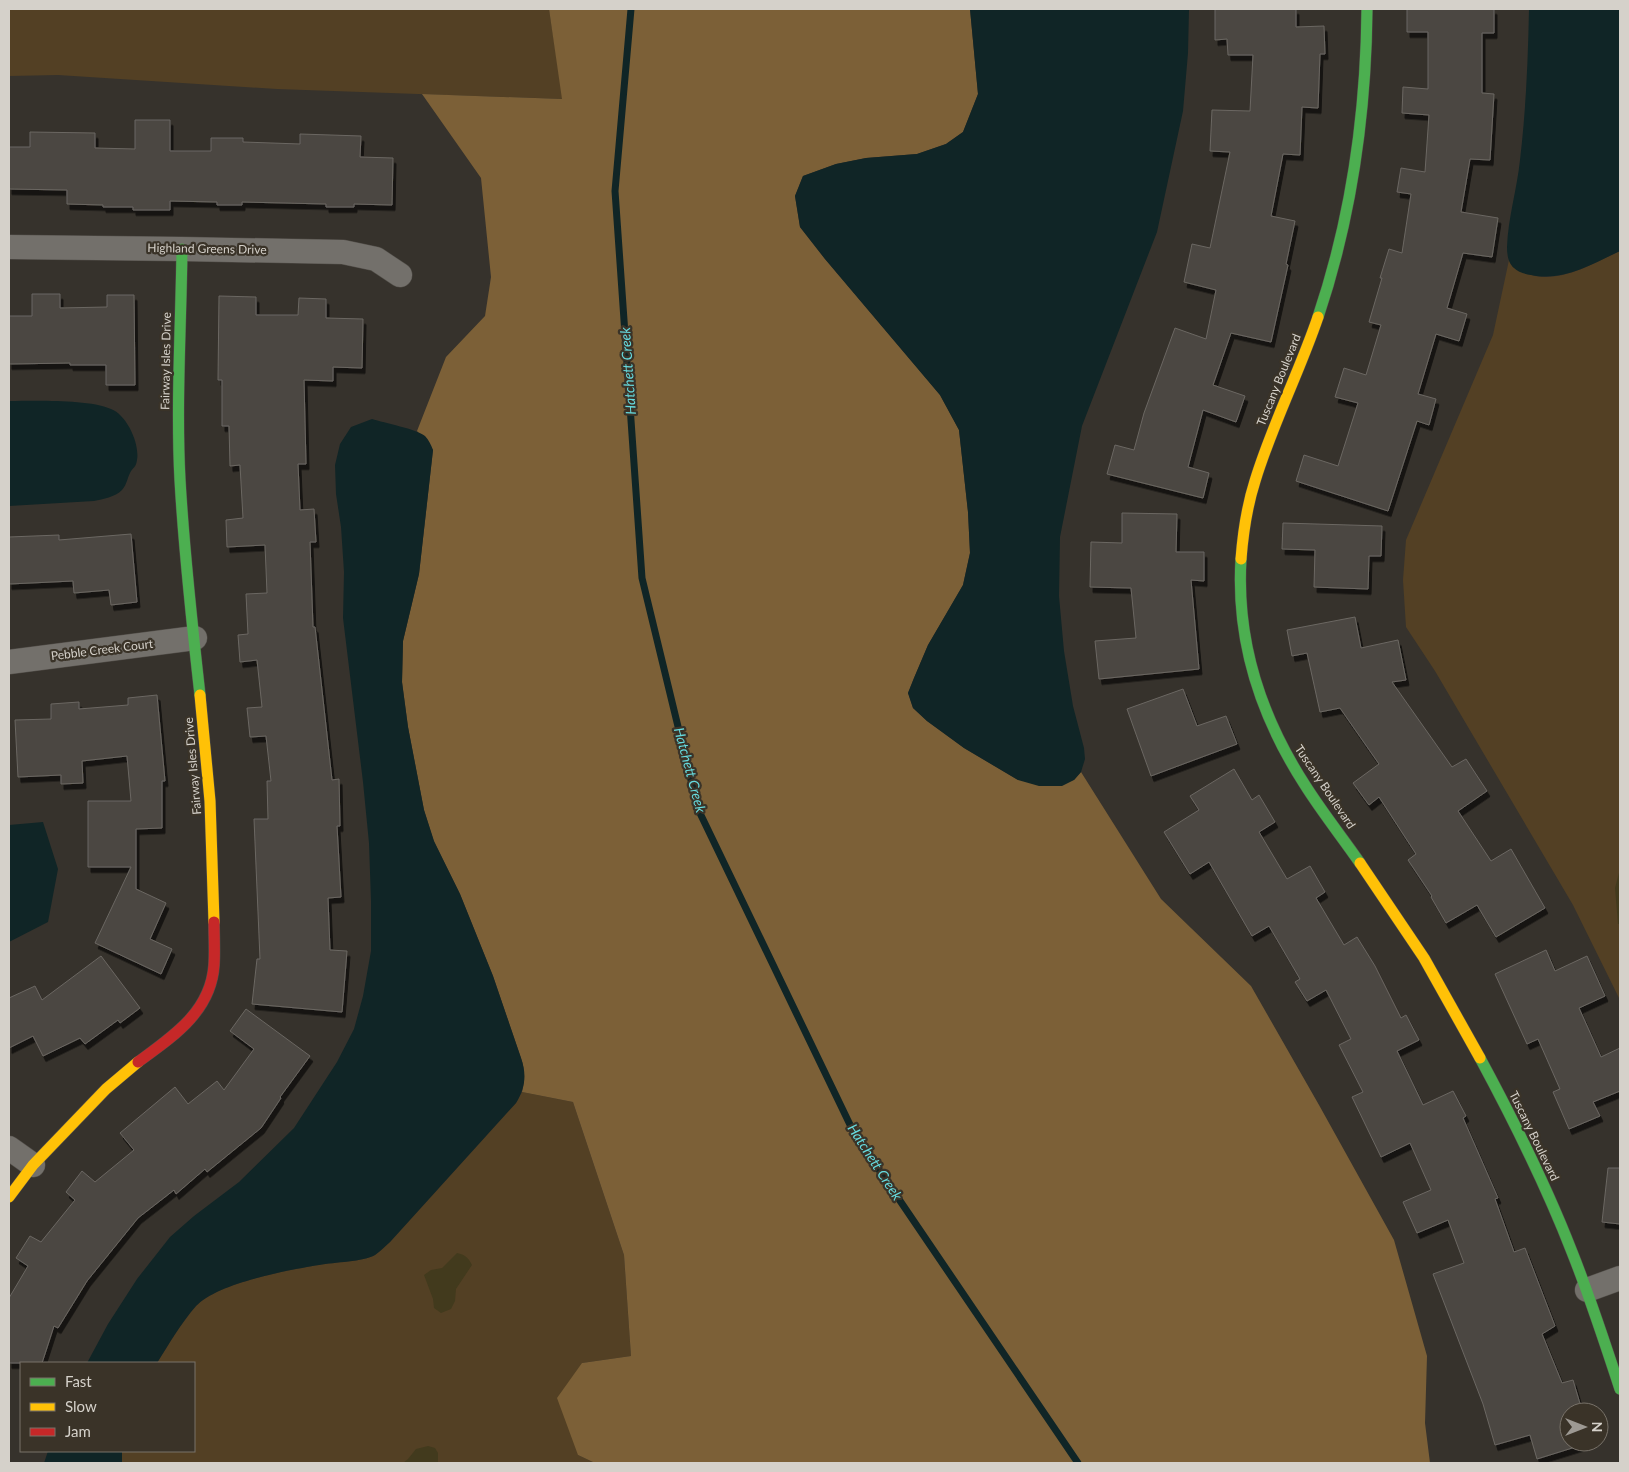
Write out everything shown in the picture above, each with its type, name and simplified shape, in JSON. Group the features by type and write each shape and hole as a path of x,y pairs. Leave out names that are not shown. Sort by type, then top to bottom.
{"street":[{"name":"Tuscany Boulevard","path":"1367,9 1368,45 1364,98 1348,205 1339,247 1304,358 1262,459 1245,527 1240,565 1241,609 1246,648 1257,690 1276,736 1299,777 1374,883 1442,989 1510,1114 1559,1222 1587,1290 1620,1389"},
{"name":"Highland Greens Drive","path":"9,247 343,252 376,259 400,275"},
{"name":"Fairway Isles Drive","path":"9,1197 33,1165 120,1076 180,1031 202,1004 210,986 214,966 215,944 210,801 184,540 180,479 182,249"},
{"name":"Pebble Creek Court","path":"9,662 195,638"},
{"path":"9,1148 33,1165"},
{"path":"1587,1290 1620,1278"}],"shaded area":[{"path":"9,9 549,9 563,99 277,89 58,75 9,76"},
{"path":"549,9 970,9 978,94 963,132 946,144 917,154 866,158 836,164 803,176 795,196 800,227 940,395 959,430 968,512 970,553 963,585 928,645 908,693 913,708 927,721 964,748 1018,780 1074,780 1081,772 1161,899 1251,986 1394,1240 1427,1356 1425,1423 1430,1463 595,1463 578,1455 557,1398 582,1363 631,1356 624,1255 573,1102 522,1092 524,1075 522,1062 493,976 460,894 434,842 424,810 408,727 402,682 403,641 419,574 433,450 417,431 446,357 485,316 491,277 481,178 422,94 562,99"},
{"path":"1620,251 1620,1000 1573,905 1435,671 1406,627 1403,580 1406,540 1493,335 1509,260 1513,266 1523,272 1535,276 1548,277 1573,272"},
{"path":"522,1092 573,1102 624,1255 631,1356 582,1363 578,1455 595,1463 122,1463 122,1452 195,1452 195,1362 158,1362 180,1326 196,1306 206,1298 236,1284 272,1274 325,1264 348,1262 375,1255 390,1242 516,1103"}],"sand":[{"path":"1620,872 1620,924 1618,924 1615,888"},
{"path":"457,1253 466,1257 472,1265 456,1289 455,1301 451,1309 441,1313 434,1308 433,1299 424,1275 431,1270 442,1268"},
{"path":"428,1446 435,1448 438,1453 438,1463 403,1463 416,1449"}],"water":[{"path":"970,9 1189,9 1188,53 1183,111 1157,232 1082,426 1060,537 1059,596 1064,651 1073,706 1085,759 1081,772 1074,780 1062,786 1039,786 1018,780 964,748 927,721 913,708 908,693 928,645 963,585 970,553 968,512 959,430 940,395 800,227 795,196 803,176 836,164 866,158 917,154 946,144 963,132 978,94"},
{"path":"1529,9 1620,9 1620,251 1566,274 1543,277 1529,275 1514,268 1510,264 1507,253 1509,225 1519,171 1524,122"},
{"path":"9,401 75,402 101,406 117,412 131,431 137,453 136,465 122,490 112,496 94,501 9,506"},
{"path":"372,419 408,429 425,436 433,450 419,574 403,641 402,682 408,727 424,810 434,841 460,894 493,976 523,1064 523,1087 516,1103 390,1242 375,1255 348,1262 319,1265 272,1274 236,1284 220,1291 196,1306 180,1326 158,1362 88,1362 108,1324 137,1279 170,1237 239,1182 294,1128 337,1062 354,1029 363,996 371,951 371,901 369,843 363,782 343,618 344,572 341,527 336,494 335,465 340,444 351,427"},
{"path":"43,822 58,869 48,922 9,942 9,825"},
{"path":"48,1452 122,1452 122,1463 44,1463"}],"building":[{"path":"1215,9 1296,9 1296,27 1324,26 1325,54 1320,54 1318,108 1302,107 1300,155 1283,154 1271,216 1295,221 1286,264 1288,265 1271,342 1231,333 1213,385 1245,396 1236,422 1203,410 1188,467 1209,473 1203,498 1107,474 1115,445 1134,450 1144,413 1175,328 1206,339 1216,290 1184,282 1192,244 1210,248 1230,152 1210,151 1212,110 1250,111 1253,55 1228,55 1227,39 1215,40"},
{"path":"1407,9 1494,9 1494,33 1482,33 1482,93 1494,94 1490,160 1470,159 1461,212 1498,218 1492,257 1463,253 1447,308 1467,314 1459,341 1436,334 1418,394 1436,399 1429,425 1417,421 1388,511 1296,481 1304,455 1338,466 1358,403 1335,397 1344,368 1366,375 1381,325 1369,322 1382,278 1380,278 1389,249 1402,253 1411,194 1397,192 1401,168 1425,172 1429,115 1402,113 1403,87 1428,89 1428,32 1407,32"},
{"path":"135,120 170,120 170,151 211,151 211,138 243,138 243,142 300,144 300,134 361,136 360,157 393,158 392,205 354,204 354,207 326,207 326,204 242,202 242,205 217,205 217,202 170,201 170,210 133,210 133,207 67,204 67,190 9,189 9,147 30,147 30,132 95,133 95,148 135,149"},
{"path":"32,294 60,294 60,308 107,307 107,295 134,295 135,385 106,385 106,365 70,365 70,363 9,364 9,316 32,316"},
{"path":"219,296 256,297 256,315 298,315 299,298 326,299 326,318 363,319 362,368 333,367 333,381 304,380 306,464 298,464 300,510 314,509 316,542 310,542 313,627 315,627 332,780 339,779 340,826 337,826 341,897 328,898 330,950 347,951 342,1012 252,1004 257,959 260,959 254,819 268,819 267,781 271,781 266,736 250,737 247,708 262,707 257,660 240,662 238,635 248,634 246,594 267,593 265,545 227,547 226,520 243,518 240,465 230,466 229,426 222,426 222,380 218,380"},
{"path":"1122,513 1177,514 1176,552 1204,552 1204,581 1191,580 1199,669 1099,679 1095,641 1136,638 1131,588 1090,587 1091,542 1122,543"},
{"path":"1283,523 1382,526 1381,556 1369,556 1368,589 1314,587 1315,550 1282,549"},
{"path":"131,534 137,602 111,605 109,590 74,593 73,581 9,584 9,537 59,535 59,540"},
{"path":"1355,617 1361,648 1398,640 1406,680 1392,682 1452,767 1466,759 1487,791 1458,811 1491,861 1511,849 1545,908 1496,937 1477,905 1446,923 1432,896 1408,860 1416,854 1379,797 1369,805 1353,783 1379,764 1340,708 1320,712 1307,653 1292,656 1287,630"},
{"path":"1183,689 1197,726 1226,716 1237,744 1151,776 1127,709"},
{"path":"157,695 165,781 162,781 162,828 136,829 136,889 166,903 150,939 172,949 161,974 95,943 131,867 88,867 88,801 131,801 127,756 82,761 83,783 61,784 61,775 18,777 15,720 51,719 51,704 79,702 79,709 128,705 128,698"},
{"path":"1234,769 1252,800 1259,795 1275,822 1259,832 1287,879 1310,866 1325,892 1316,898 1344,945 1357,937 1375,966 1401,1018 1406,1015 1419,1040 1397,1051 1423,1105 1453,1091 1466,1116 1463,1118 1498,1198 1495,1199 1514,1252 1525,1248 1555,1326 1542,1334 1562,1383 1573,1380 1580,1402 1559,1402 1559,1452 1537,1459 1530,1435 1495,1445 1483,1404 1433,1274 1464,1263 1448,1220 1417,1233 1403,1202 1431,1190 1410,1143 1381,1157 1352,1097 1363,1092 1339,1045 1351,1039 1326,990 1307,1001 1295,982 1300,979 1269,926 1252,936 1209,862 1190,874 1164,832 1199,810 1190,796"},
{"path":"1546,950 1555,971 1587,956 1605,996 1579,1008 1601,1057 1620,1048 1620,1091 1593,1102 1600,1116 1569,1129 1553,1092 1560,1089 1538,1039 1527,1044 1495,974"},
{"path":"101,956 140,1008 120,1023 118,1020 85,1044 80,1038 43,1056 33,1036 9,1048 9,998 35,986 42,1000"},
{"path":"246,1009 310,1056 280,1097 261,1128 207,1172 205,1169 176,1194 174,1190 138,1218 87,1281 58,1328 54,1326 42,1362 9,1363 9,1298 28,1266 16,1258 30,1236 41,1242 75,1200 66,1192 82,1171 95,1182 134,1150 120,1133 175,1087 188,1104 217,1081 224,1090 254,1049 230,1031"},
{"path":"1608,1168 1620,1168 1620,1224 1602,1222"}],"waterway":[{"name":"Hatchett Creek","path":"631,9 615,191 642,578 698,809 854,1133 1078,1463"}],"traffic: fast":[{"path":"1318,317 1340,241 1355,165 1364,88 1367,9"},
{"path":"182,249 179,394 180,480 191,615 200,695"},
{"path":"1241,559 1241,589 1247,649 1264,705 1289,759 1318,805 1360,863"},
{"path":"1480,1058 1529,1154 1562,1227 1579,1269 1620,1389"}],"traffic: slow":[{"path":"1241,559 1246,520 1255,481 1269,440 1318,317"},
{"path":"200,695 210,801 214,922"},
{"path":"1360,863 1424,958 1480,1058"},
{"path":"9,1197 33,1165 106,1089 138,1062"}],"traffic: jam":[{"path":"138,1062 188,1022 206,996 214,965 214,922"}]}
